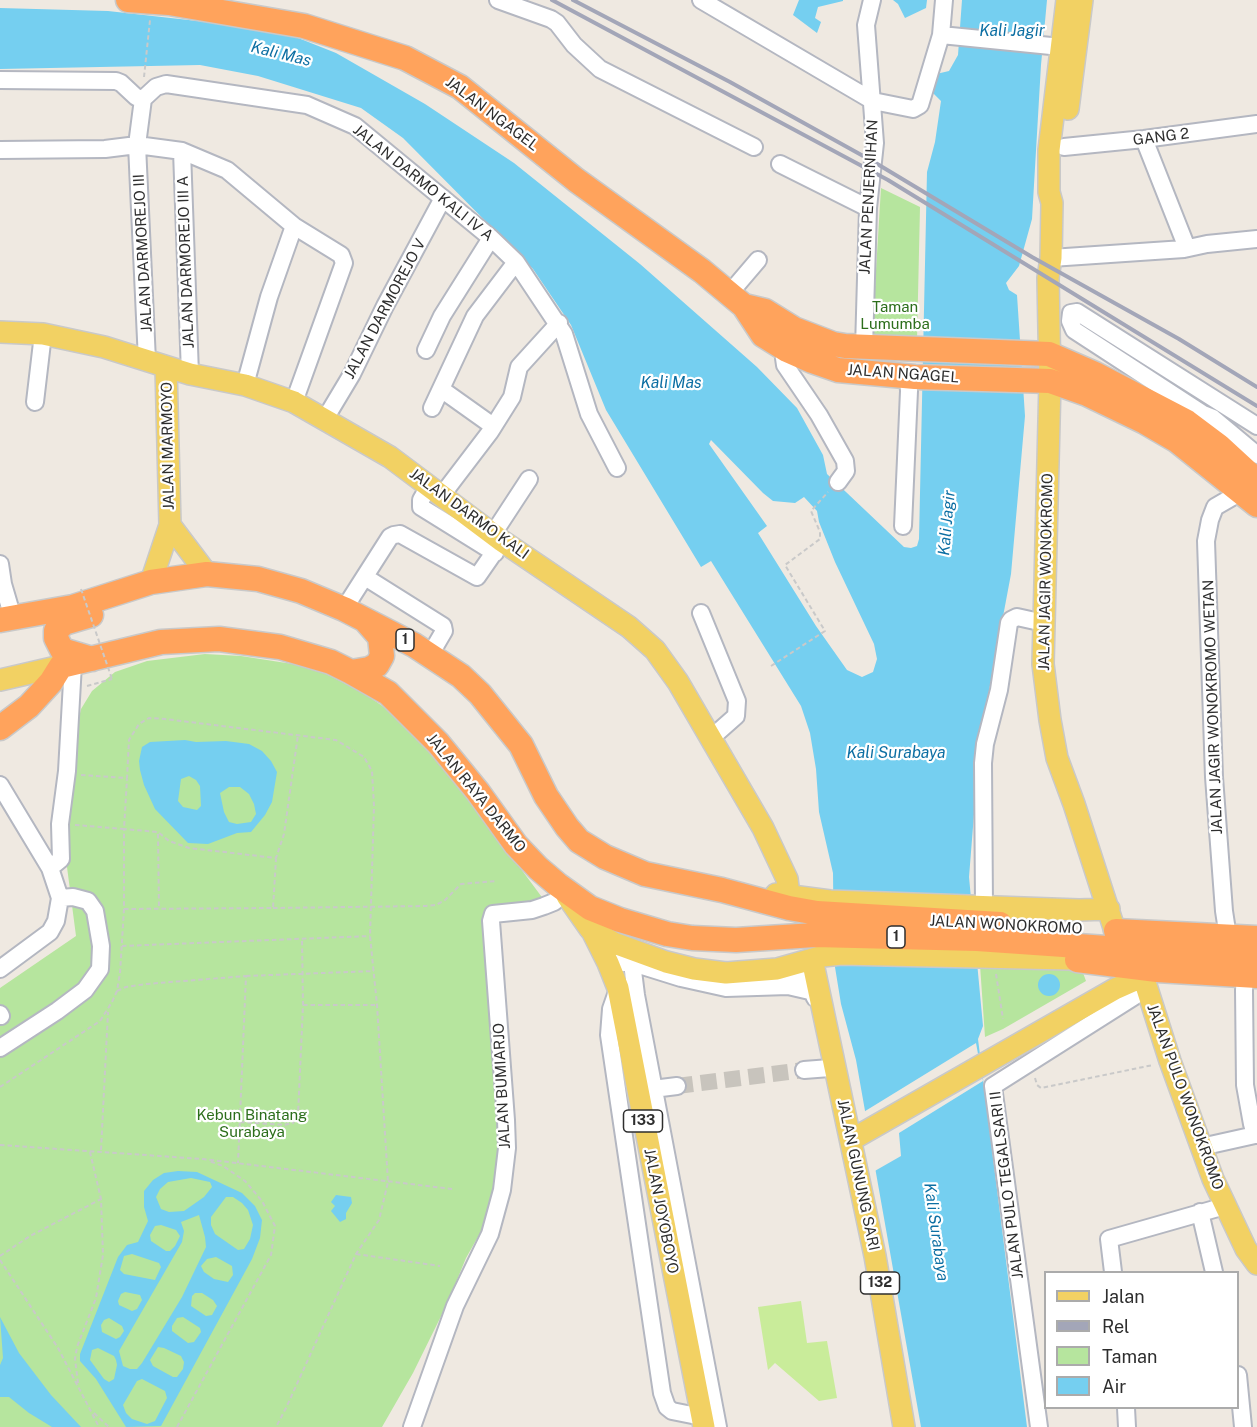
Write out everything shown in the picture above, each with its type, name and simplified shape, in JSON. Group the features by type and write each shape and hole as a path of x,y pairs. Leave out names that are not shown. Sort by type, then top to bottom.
{"highway":[{"name":"JALAN NGAGEL","path":"128,0 304,26 405,58 435,72 460,87 576,180 702,270 736,300 763,335 787,350 812,361 838,370 911,376 1050,381 1087,394 1176,440 1254,471"},
{"name":"JALAN NGAGEL","path":"736,300 765,310 794,329 833,344 864,348 1049,354 1195,418 1219,446 1254,471"},
{"name":"1","path":"6,619 73,607 151,582 199,575 258,579 301,591 353,613 430,655 461,676 480,694 509,729 526,753 556,812 579,841 604,857 645,874 722,890"},
{"path":"0,728 29,706 51,682 76,663 62,650 56,638 58,627 64,623 163,592 199,575"},
{"path":"351,672 377,665 382,656 380,637 353,613"},
{"name":"JALAN RAYA DARMO","path":"76,663 161,642 219,639 280,647 331,662 388,693 458,766 516,845 561,889 590,908 667,934 736,940 819,933"},
{"name":"JALAN WONOKROMO","path":"722,890 789,908 819,933 1111,929 1228,937 1255,957"},
{"name":"JALAN WONOKROMO","path":"1111,929 1193,954 1255,957"},
{"name":"1","path":"1069,959 1111,929"},
{"name":"JALAN WONOKROMO","path":"1069,959 1149,978 1255,957"}],"main road":[{"name":"JALAN JAGIR WONOKROMO","path":"1067,0 1053,46 1049,150 1049,192 1052,203 1051,258 1048,278 1050,381 1043,664 1057,758 1111,929"},
{"name":"JALAN JAGIR WONOKROMO","path":"1052,203 1056,193 1064,147 1082,0"},
{"name":"JALAN DARMO KALI","path":"0,332 43,334 104,347 190,374 245,385 294,402 390,457 436,491 497,543 629,627 655,650 678,682 763,828 787,879 789,895"},
{"name":"JALAN MARMOYO","path":"151,582 170,525 157,364"},
{"name":"JALAN MARMOYO","path":"170,525 199,575"},
{"name":"JALAN RAYA DARMO","path":"0,680 76,663"},
{"name":"133","path":"561,889 590,929"},
{"path":"590,929 634,958 726,973 766,970 819,933 789,895 722,890"},
{"name":"1","path":"981,931 1079,910 1111,929"},
{"name":"JALAN JOYOBOYO","path":"590,929 609,963 618,988 682,1279 708,1424"},
{"name":"JALAN WONOKROMO","path":"819,933 841,954 981,931 1069,959"},
{"name":"JALAN GUNUNG SARI","path":"819,933 857,1136 904,1427"},
{"name":"1","path":"1149,978 1193,954"},
{"path":"857,1136 1115,989 1149,978"},
{"name":"JALAN PULO WONOKROMO","path":"1149,978 1170,1061 1202,1147 1225,1206 1255,1256"}],"street":[{"path":"498,0 551,19 600,69 754,147"},
{"name":"JALAN PENJERNIHAN","path":"701,0 873,101 874,152 868,208 864,348"},
{"path":"872,0 866,26 867,60 873,101 913,109 918,106 946,35 944,0"},
{"path":"946,35 1053,46"},
{"path":"0,80 116,81 121,82 136,97 143,99"},
{"name":"JALAN DARMO KALI IV A","path":"143,99 156,87 166,84 307,105 355,126 491,238 516,262 559,323 589,414 617,468"},
{"name":"JALAN DARMOREJO III","path":"143,99 137,145 157,364"},
{"name":"GANG 2","path":"1064,147 1257,124"},
{"path":"1144,139 1187,248"},
{"path":"0,150 105,149 137,145 182,151 227,170 294,226 341,255 344,263 294,402"},
{"name":"JALAN DARMOREJO III A","path":"182,151 190,374"},
{"path":"780,164 868,208"},
{"name":"JALAN DARMOREJO V","path":"326,419 352,374 385,306 443,198"},
{"path":"245,385 269,297 294,226"},
{"path":"426,350 442,316 491,238"},
{"path":"1051,258 1187,248 1257,239"},
{"path":"736,300 758,260"},
{"path":"432,408 475,316 516,262"},
{"path":"1195,418 1074,330 1070,321 1071,313 1077,312 1257,426"},
{"path":"436,491 493,426 515,392 519,367 559,323"},
{"path":"35,402 43,334"},
{"path":"787,350 784,358 785,365 819,415 845,461 846,471 838,482"},
{"path":"803,393 812,361"},
{"path":"903,526 911,376"},
{"path":"441,389 493,426"},
{"name":"JALAN JAGIR WONOKROMO WETAN","path":"1228,937 1214,777 1206,541 1215,507 1254,471"},
{"path":"353,613 365,577 390,537 397,534 477,577 479,576 529,479"},
{"path":"0,564 6,619"},
{"path":"365,577 443,626 444,631 430,655"},
{"path":"701,613 737,701 736,717 710,739"},
{"path":"981,931 983,763 985,744 999,690 1009,623 1017,617 1044,623"},
{"path":"50,868 61,860 60,824 76,663"},
{"path":"0,785 50,868 60,898 56,921 50,932 0,969"},
{"name":"JALAN BUMIARJO","path":"412,1427 455,1306 489,1234 502,1190 507,1148 506,1120 491,921 493,914 554,903 561,889"},
{"path":"0,1048 85,990 100,969 101,946 95,911 88,901 73,897 60,898"},
{"path":"1202,1147 1256,1135 1245,1085 1244,990 1255,957"},
{"path":"634,958 636,995 682,1279"},
{"path":"609,963 634,958 681,978 726,987 788,986 814,992"},
{"path":"766,970 801,976 808,981 814,992 865,1250 895,1427"},
{"name":"JALAN PULO TEGALSARI II","path":"1039,1427 993,1086 1032,1062 1149,978"},
{"path":"618,988 611,1009 609,1035 662,1393 667,1407 672,1412 708,1424"},
{"path":"804,1070 830,1068"},
{"path":"653,1089 677,1086"},
{"path":"1113,1271 1109,1239 1225,1206"},
{"path":"1200,1212 1214,1271"},
{"path":"1239,1385 1243,1427"},
{"path":"1126,1409 1127,1427"}],"path":[{"path":"144,78 163,5"},
{"path":"771,666 825,631 784,565 820,539 820,532 811,511 838,482"},
{"path":"81,589 112,679"},
{"path":"124,829 129,740 139,724 149,718 336,740 364,757 372,771 374,806 370,936 377,1005 388,1182 379,1220 356,1254 276,1427"},
{"path":"273,908 276,858 284,834 298,735"},
{"path":"67,771 82,775 127,778"},
{"path":"60,824 158,832 169,841 189,848 276,858"},
{"path":"158,832 159,909"},
{"path":"124,909 436,905 445,900 461,884 497,881"},
{"path":"981,931 1003,1019"},
{"path":"122,946 370,936"},
{"path":"240,1122 284,1125 293,1123 298,1115 303,1005 302,938"},
{"path":"117,991 146,984 246,976 374,971"},
{"path":"238,1163 246,976"},
{"path":"303,1005 377,1005"},
{"path":"101,1151 108,1012"},
{"path":"1032,1062 1037,1085 1041,1088 1170,1061"},
{"path":"0,1145 203,1159 452,1189"},
{"path":"78,1383 75,1359 77,1347 96,1298 102,1272 101,1199 90,1151"},
{"path":"177,1426 271,1255 275,1226 262,1201 245,1181 223,1167 203,1159"},
{"path":"99,1427 58,1348 0,1258 30,1236 101,1199"},
{"path":"356,1254 440,1266"},
{"path":"92,1411 109,1427"}],"green space":[{"name":"Taman Lumumba","path":"881,188 920,207 917,340 872,336"},
{"name":"Kebun Binatang Surabaya","path":"205,654 241,656 312,667 362,692 394,714 434,757 478,811 544,900 488,912 505,1150 483,1228 466,1258 448,1302 413,1373 382,1427 0,1427 0,988 76,936 67,867 73,744 81,709 92,691 115,672 147,661"},
{"path":"980,965 1082,970 1086,981 985,1037"},
{"path":"801,1301 807,1343 827,1341 837,1398 819,1401 775,1363 768,1370 758,1307"}],"water":[{"path":"799,0 843,1 818,7 815,18 821,22 817,33 793,15"},
{"path":"893,0 927,0 926,8 905,18 898,4"},
{"name":"Kali Surabaya","path":"962,0 1047,0 1032,219 1019,266 1006,283 1009,290 1017,295 1025,416 1011,574 980,739 969,877 983,1026 978,1039 1027,1427 921,1427 856,1060 841,1004 834,961 833,873 819,812 816,769 810,733 801,706 711,561 701,567 606,410 571,325 533,269 403,138 361,108 258,76 200,65 0,69 0,8 108,11 278,30 336,53 425,104 514,163 640,264 757,367 797,408 823,455 827,474 904,547 911,548 917,546 919,539 927,172 935,142 941,101 931,91 932,75 949,71 958,55","holes":["711,440 773,501 795,503 804,497 817,511 835,562 874,644 877,659 873,672 862,677 847,670 816,626 758,533 767,526 709,444"]},
{"path":"226,741 249,744 262,751 277,772 272,802 265,815 251,832 237,833 208,844 188,843 155,809 144,785 139,761 142,747 150,742","holes":["189,776 200,786 201,806 197,810 183,807 178,801 181,779","229,787 240,787 249,794 256,814 251,822 237,824 229,822 224,812 220,793"]},
{"path":"1049,974 1057,977 1060,985 1057,993 1049,996 1041,993 1038,985 1041,977"},
{"path":"197,1172 242,1193 255,1206 262,1220 260,1238 252,1259 161,1426 126,1427 96,1379 80,1361 80,1354 118,1257 127,1245 138,1242 148,1221 144,1207 144,1191 153,1180 164,1173","holes":["191,1178 210,1182 212,1187 204,1197 184,1211 169,1212 161,1209 156,1197 160,1189 168,1182","226,1197 233,1197 248,1210 253,1225 250,1239 244,1249 238,1250 215,1234 211,1225 211,1217","199,1215 206,1247 182,1297 137,1369 123,1366 119,1351 182,1242 184,1231 181,1222","161,1225 176,1230 180,1236 175,1246 170,1251 166,1251 151,1241 150,1235 155,1226","132,1254 159,1263 161,1267 155,1280 124,1274 120,1270 124,1256","216,1257 232,1266 233,1275 228,1282 214,1279 204,1272 201,1266 207,1259","125,1292 140,1295 142,1300 137,1309 132,1311 119,1305 121,1294","195,1293 202,1293 213,1300 217,1306 212,1315 206,1316 191,1306 192,1296","183,1317 200,1328 201,1332 194,1342 188,1343 172,1331 177,1318","109,1318 122,1326 124,1331 116,1339 102,1332 101,1325","158,1347 181,1356 184,1362 183,1369 177,1377 153,1366 150,1360","98,1348 114,1356 117,1365 114,1379 109,1382 104,1379 90,1360 92,1350","142,1379 165,1391 167,1398 155,1421 147,1424 132,1419 126,1413 123,1405 137,1381"]},
{"path":"336,1195 351,1197 352,1203 346,1213 346,1219 340,1222 331,1211 335,1206 331,1202"},
{"path":"0,1317 19,1353 51,1395 81,1427 52,1427 9,1397 0,1397 0,1365 3,1358"}],"pier":[{"path":"976,1043 983,1081 899,1133 901,1156 873,1172 862,1113"}],"tunnel":[{"path":"677,1086 804,1070"}],"railway":[{"path":"552,0 888,180 1257,406"},
{"path":"573,0 730,82 874,162 1032,257 1179,339 1257,387"}],"water label":[{"name":"Kali Jagir","path":"1012,31"},
{"name":"Kali Mas","path":"281,54"},
{"name":"Kali Mas","path":"671,383"},
{"name":"Kali Jagir","path":"947,523"}]}
